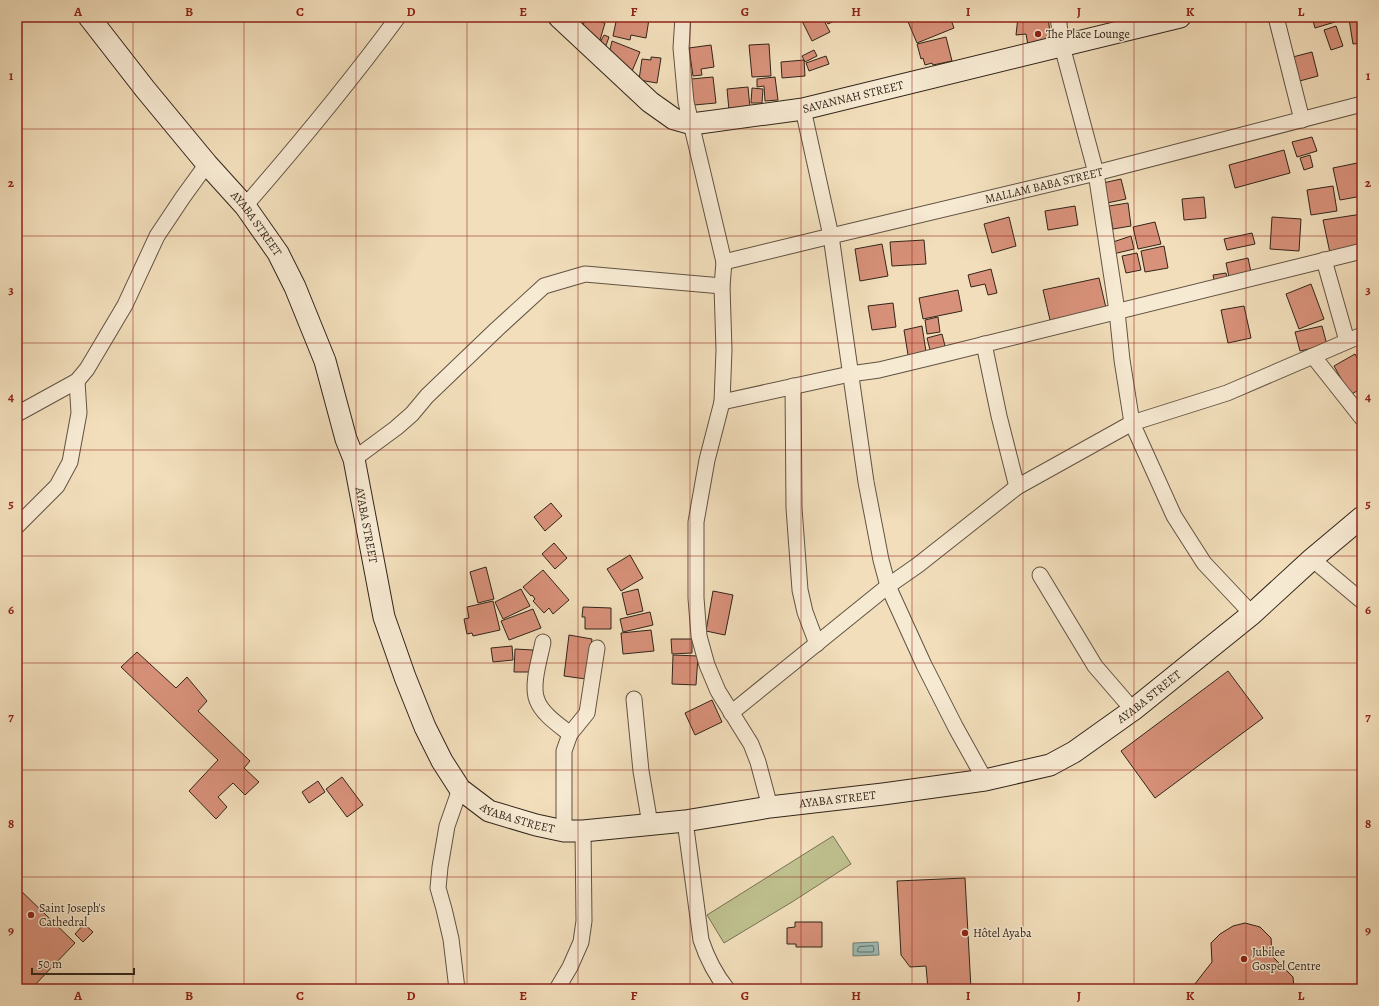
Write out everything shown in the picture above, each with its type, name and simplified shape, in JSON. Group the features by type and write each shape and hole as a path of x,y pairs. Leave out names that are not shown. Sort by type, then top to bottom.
{"main road":[{"name":"AYABA STREET","path":"89,17 145,89 207,164 245,206 278,253 295,287 326,361 346,439 354,459 384,617 405,677 425,727 442,761 460,789 489,811 536,825 574,831 686,821 770,807 985,780 1050,765 1074,752 1133,710 1252,614 1312,559 1362,517"},
{"name":"SAVANNAH STREET","path":"559,17 650,102 674,119 692,124 803,108 1062,46 1132,23 1180,17"}],"street":[{"path":"245,206 354,76 398,17"},
{"path":"683,17 681,48 686,102 724,262 722,286 724,350 722,402 707,460 696,522 696,598 700,636 707,665 718,691 751,744 758,762 770,807"},
{"path":"1058,17 1062,46 1096,173 1132,423 1174,516 1204,563 1252,614"},
{"path":"1276,17 1302,120"},
{"name":"MALLAM BABA STREET","path":"724,262 1096,173 1362,104"},
{"path":"803,108 831,236 872,521 888,586 924,665 956,728 985,780"},
{"path":"17,414 77,381 87,369 124,305 157,236 207,164"},
{"path":"722,402 850,374 880,370 1362,251"},
{"path":"1324,260 1347,341"},
{"path":"354,459 407,418 448,375 544,286 585,274 722,286"},
{"path":"731,713 888,586 918,565 1017,487 1132,423 1227,393 1362,335"},
{"path":"984,344 999,416 1017,487"},
{"path":"1313,356 1362,418"},
{"path":"17,526 57,486 70,462 79,413 77,381"},
{"path":"793,386 794,508 800,590 805,612 817,644"},
{"path":"1312,559 1362,601"},
{"path":"1040,575 1095,666 1133,710"},
{"path":"543,642 534,688 537,701 545,712 570,734"},
{"path":"557,989 570,967 578,948 584,921 564,751 570,734 587,713 597,648"},
{"path":"634,698 641,771 650,824"},
{"path":"457,989 451,939 438,888 447,826 460,789"},
{"path":"686,821 701,940 717,976 727,989"}],"green space":[{"path":"833,836 851,864 724,943 707,915"}],"water":[{"path":"878,942 879,955 853,956 853,943"}],"building":[{"path":"585,17 597,17 596,21 605,23 600,40 581,36"},
{"path":"617,17 640,17 649,19 646,38 631,35 630,40 613,36"},
{"path":"800,17 822,17 830,32 812,41"},
{"path":"824,17 836,17 833,18 834,21 828,24"},
{"path":"906,17 950,17 954,28 917,43"},
{"name":"The Place Lounge","path":"1018,17 1048,17 1052,49 1029,51 1026,34 1016,35"},
{"path":"1312,17 1333,17 1335,22 1315,28"},
{"path":"1362,17 1362,43 1353,44 1349,19"},
{"path":"1336,26 1343,46 1331,50 1324,30"},
{"path":"604,35 609,37 603,54 596,50"},
{"path":"946,37 952,61 925,65 923,58 921,59 917,44"},
{"path":"612,41 640,52 630,76 608,58"},
{"path":"769,44 771,76 752,77 749,45"},
{"path":"711,45 714,67 701,69 702,75 693,76 689,48"},
{"path":"814,50 817,56 805,62 802,56"},
{"path":"1312,52 1318,76 1296,82 1289,58"},
{"path":"826,56 829,64 809,71 806,63"},
{"path":"651,57 661,58 657,83 639,80 642,59 651,60"},
{"path":"804,60 805,76 782,78 781,62"},
{"path":"713,77 716,103 694,105 691,79"},
{"path":"775,77 778,100 765,101 764,86 757,87 757,79"},
{"path":"748,87 750,108 729,110 727,89"},
{"path":"752,88 763,89 762,103 751,103"},
{"path":"1312,137 1317,151 1297,157 1292,142"},
{"path":"1284,150 1290,173 1235,188 1229,165"},
{"path":"1310,155 1313,167 1304,170 1300,158"},
{"path":"1362,162 1362,196 1340,200 1333,168"},
{"path":"1121,179 1126,199 1107,203 1103,183"},
{"path":"1333,186 1337,211 1311,215 1307,190"},
{"path":"1204,197 1206,218 1184,220 1182,199"},
{"path":"1128,203 1131,226 1113,229 1109,206"},
{"path":"1075,206 1078,225 1048,230 1045,211"},
{"path":"1362,214 1362,248 1330,253 1323,220"},
{"path":"1009,217 1016,246 992,253 984,224"},
{"path":"1272,217 1301,219 1299,251 1270,249"},
{"path":"1155,222 1161,244 1138,249 1133,227"},
{"path":"1252,233 1255,244 1227,250 1224,239"},
{"path":"1131,236 1134,249 1113,254 1110,243"},
{"path":"924,240 926,264 892,266 890,242"},
{"path":"882,244 888,276 860,281 855,249"},
{"path":"1164,246 1168,268 1145,272 1141,251"},
{"path":"1137,253 1141,270 1126,273 1122,256"},
{"path":"1248,258 1251,272 1229,277 1226,263"},
{"path":"991,269 997,293 988,295 985,284 971,287 968,275"},
{"path":"1226,273 1228,283 1215,285 1213,275"},
{"path":"1099,278 1106,308 1050,320 1043,290"},
{"path":"1311,284 1324,319 1299,329 1286,294"},
{"path":"958,290 962,311 923,319 919,298"},
{"path":"893,303 896,327 872,330 868,306"},
{"path":"1244,306 1251,338 1228,343 1221,310"},
{"path":"938,317 940,332 927,334 925,320"},
{"path":"922,326 927,358 909,361 904,330"},
{"path":"1322,326 1327,345 1300,351 1295,332"},
{"path":"942,334 946,350 931,354 927,338"},
{"path":"1355,354 1362,367 1362,388 1350,395 1334,366"},
{"path":"551,503 562,516 545,531 534,517"},
{"path":"554,543 567,558 555,569 542,554"},
{"path":"630,555 643,578 621,591 607,569"},
{"path":"486,567 494,599 478,603 470,572"},
{"path":"543,570 569,600 553,614 549,608 544,613 533,601 535,599 532,595 531,596 523,587"},
{"path":"521,589 530,606 503,619 495,602"},
{"path":"638,589 643,611 627,615 622,593"},
{"path":"713,591 733,595 725,635 706,631"},
{"path":"493,601 500,630 473,636 472,633 467,634 464,619 469,618 467,607"},
{"path":"583,607 611,608 611,629 585,629 585,617 582,617"},
{"path":"533,609 541,628 509,640 501,621"},
{"path":"650,612 653,625 623,632 620,619"},
{"path":"651,630 654,651 623,654 621,633"},
{"path":"569,635 592,639 586,679 564,676"},
{"path":"671,639 692,639 692,653 672,654"},
{"path":"512,646 513,660 493,662 491,648"},
{"path":"515,649 533,650 533,672 514,672"},
{"path":"137,652 176,688 187,677 207,701 198,711 250,761 244,768 259,782 245,795 233,783 218,797 227,807 216,819 189,791 218,760 121,667"},
{"path":"673,655 698,656 696,685 672,684"},
{"path":"1228,671 1263,718 1155,798 1121,751"},
{"path":"712,700 722,722 695,735 685,713"},
{"path":"342,777 363,805 347,817 326,789"},
{"path":"318,781 325,792 309,803 302,792"},
{"path":"965,878 971,989 928,989 926,966 910,967 901,955 897,881"},
{"name":"Saint Joseph's Cathedral","path":"17,887 75,943 31,989 17,989"},
{"path":"795,922 822,922 822,947 796,947 796,944 787,944 787,928 795,927"},
{"name":"Jubilee Gospel Centre","path":"1245,923 1260,927 1271,938 1272,956 1293,977 1294,989 1191,989 1212,962 1211,943 1220,934 1233,926"},
{"path":"84,924 93,932 83,942 75,934"}],"place":[{"name":"The Place Lounge","path":"1038,34"},
{"name":"Saint Joseph's Cathedral","path":"31,915"},
{"name":"Hôtel Ayaba","path":"965,933"},
{"name":"Jubilee Gospel Centre","path":"1244,959"}]}
